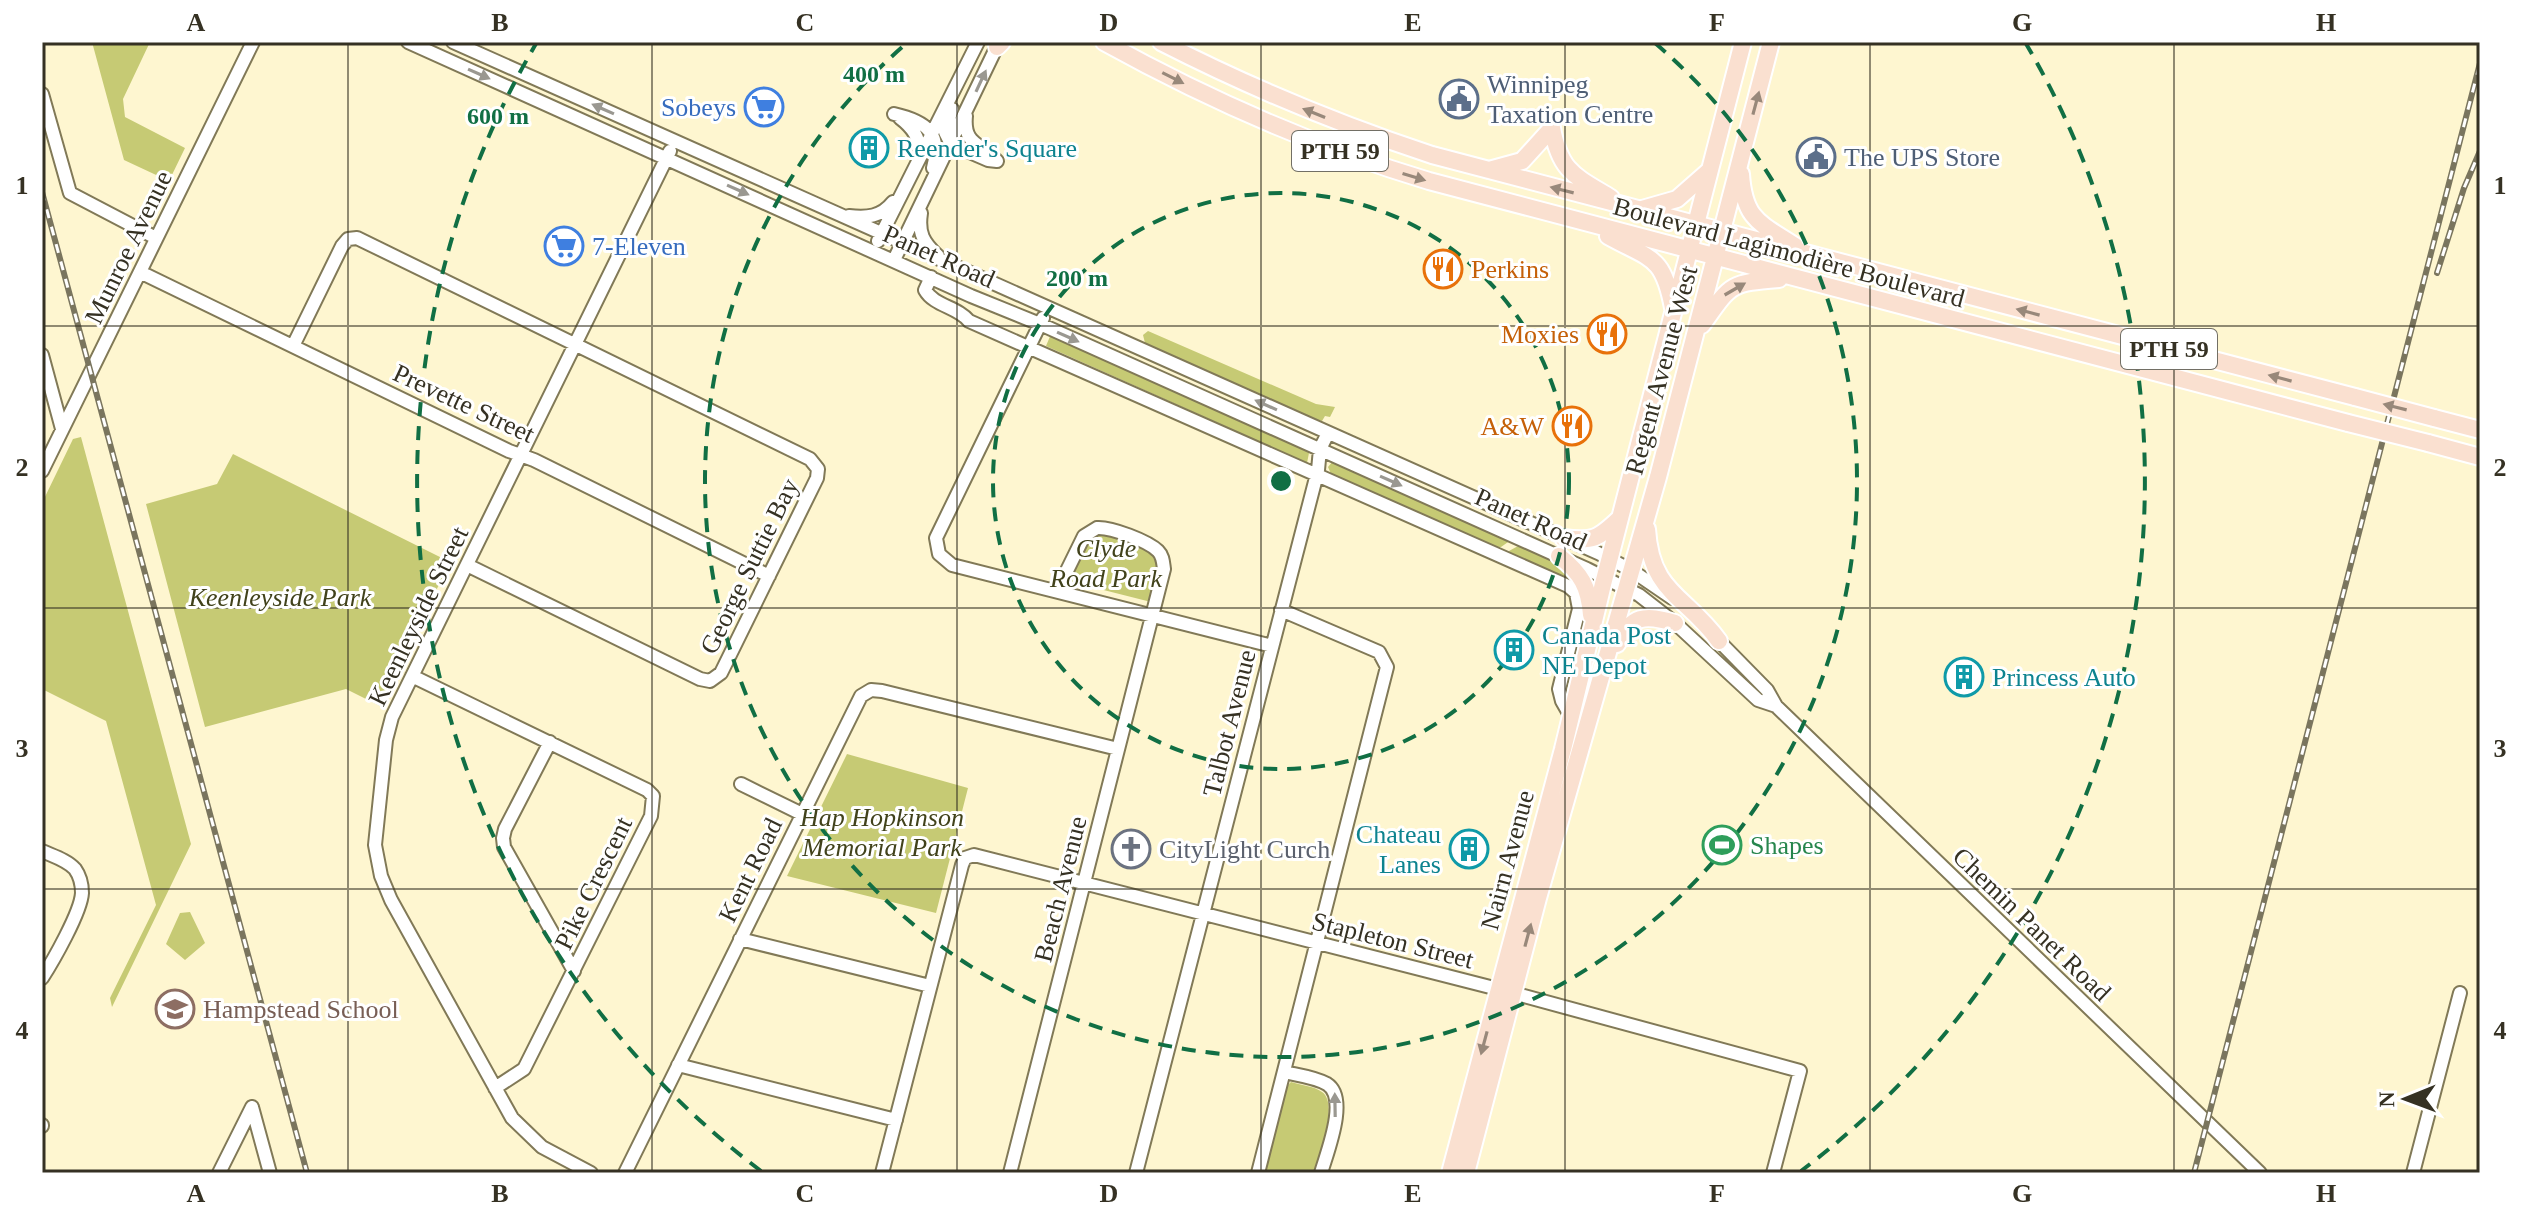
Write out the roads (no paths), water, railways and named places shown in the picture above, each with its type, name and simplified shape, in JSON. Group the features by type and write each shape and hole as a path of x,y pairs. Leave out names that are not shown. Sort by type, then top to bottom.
{"main road":[{"name":"Boulevard Lagimodière Boulevard","path":"1104,42 1230,105 1343,152 1416,178 2480,457"},
{"name":"Boulevard Lagimodière Boulevard","path":"1161,42 1314,113 1487,171 2480,430"},
{"name":"Regent Avenue West","path":"1610,559 1743,42"},
{"name":"Regent Avenue West","path":"1631,570 1771,42"},
{"path":"1487,171 1522,161 1552,128 1556,149 1566,168 1632,208 1677,199 1711,169"},
{"path":"1740,163 1743,197 1750,213 1806,254"},
{"path":"1589,225 1656,263 1668,282 1674,312"},
{"path":"1696,332 1725,293 1734,287 1743,282 1792,278"},
{"path":"1563,538 1587,541 1601,535 1621,517"},
{"path":"1646,518 1648,547 1657,575 1719,641"},
{"path":"1559,556 1574,567 1585,582 1590,600 1586,628"},
{"name":"Nairn Avenue","path":"1450,1173 1470,1126 1505,992 1530,895 1586,628 1610,559"},
{"name":"Nairn Avenue","path":"1530,895 1588,721 1631,570"},
{"path":"1601,674 1626,626 1650,618 1675,623"},
{"path":"1570,715 1588,721"},
{"name":"Nairn Avenue","path":"1466,1173 1470,1126"}],"street":[{"name":"Munroe Avenue","path":"42,471 253,42"},
{"name":"Panet Road","path":"408,42 1627,588"},
{"name":"Panet Road","path":"453,42 1631,570"},
{"path":"894,260 999,44"},
{"path":"966,112 968,137 997,161 951,144 946,138 946,125 970,70 976,46"},
{"path":"873,251 976,46"},
{"path":"42,94 70,193 156,238"},
{"path":"916,165 920,150 916,135 908,124 894,114 913,118 927,126 936,147 919,230 922,239 946,263"},
{"name":"Keenleyside Street","path":"591,1173 556,1156 527,1135 512,1118 391,900 381,876 375,845 386,740 392,717 674,141"},
{"path":"837,214 877,215 888,209 903,191"},
{"name":"George Suttie Bay","path":"293,346 342,246 348,239 357,238 813,462 818,469 817,478 721,673 714,679 705,681 467,565"},
{"name":"Prevette Street","path":"140,272 769,576"},
{"path":"931,277 925,290 929,296 963,313 969,321 1317,472 1568,586 1579,600 1586,628"},
{"path":"1047,308 936,538 939,554 952,565 1272,646"},
{"path":"42,355 62,429"},
{"name":"Talbot Avenue","path":"1136,1173 1317,472 1332,435"},
{"name":"Beach Avenue","path":"1010,1173 1164,569 1162,556 1153,547 1104,527 1097,528 1084,536 1057,591"},
{"path":"1496,554 1522,540"},
{"name":"Chemin Panet Road","path":"1631,570 1670,596 1719,641 1767,690 1776,706 2260,1173"},
{"name":"Chemin Panet Road","path":"1627,588 1675,623 1758,700 1776,706"},
{"path":"1258,1173 1387,667 1379,652 1281,610"},
{"path":"1734,678 1745,668"},
{"name":"Pike Crescent","path":"412,676 647,790 653,796 651,816 524,1069 495,1088"},
{"name":"Kent Road","path":"625,1173 861,696 871,690 882,691 1118,749"},
{"path":"550,742 503,838 504,847 574,971"},
{"path":"741,784 802,814"},
{"path":"42,851 75,870 82,891 67,932 42,978"},
{"name":"Stapleton Street","path":"930,986 962,865 965,858 974,855 1800,1071 1773,1173"},
{"path":"740,939 930,986 882,1173"},
{"path":"2413,1173 2460,993"},
{"path":"678,1065 896,1120"},
{"path":"1284,1072 1322,1082 1331,1087 1336,1096 1337,1111 1321,1173"},
{"path":"219,1173 252,1107 270,1173"}],"railway":[{"path":"2194,1173 2480,63"},
{"path":"2437,273 2464,188 2480,151"},
{"path":"42,192 307,1173"}],"place":[{"name":"Winnipeg Taxation Centre","path":"1459,99"},
{"name":"Sobeys","path":"764,107"},
{"name":"Reender's Square","path":"869,148"},
{"name":"The UPS Store","path":"1816,157"},
{"name":"7-Eleven","path":"564,246"},
{"name":"Perkins","path":"1443,269"},
{"name":"Moxies","path":"1607,334"},
{"name":"A&W","path":"1572,426"},
{"name":"Canada Post NE Depot","path":"1514,650"},
{"name":"Princess Auto","path":"1964,677"},
{"name":"Shapes","path":"1722,845"},
{"name":"CityLight Curch","path":"1131,849"},
{"name":"Chateau Lanes","path":"1469,849"},
{"name":"Hampstead School","path":"175,1009"}],"park label":[{"name":"Clyde Road Park","path":"1106,563"},
{"name":"Keenleyside Park","path":"280,597"},
{"name":"Hap Hopkinson Memorial Park","path":"882,832"}]}
